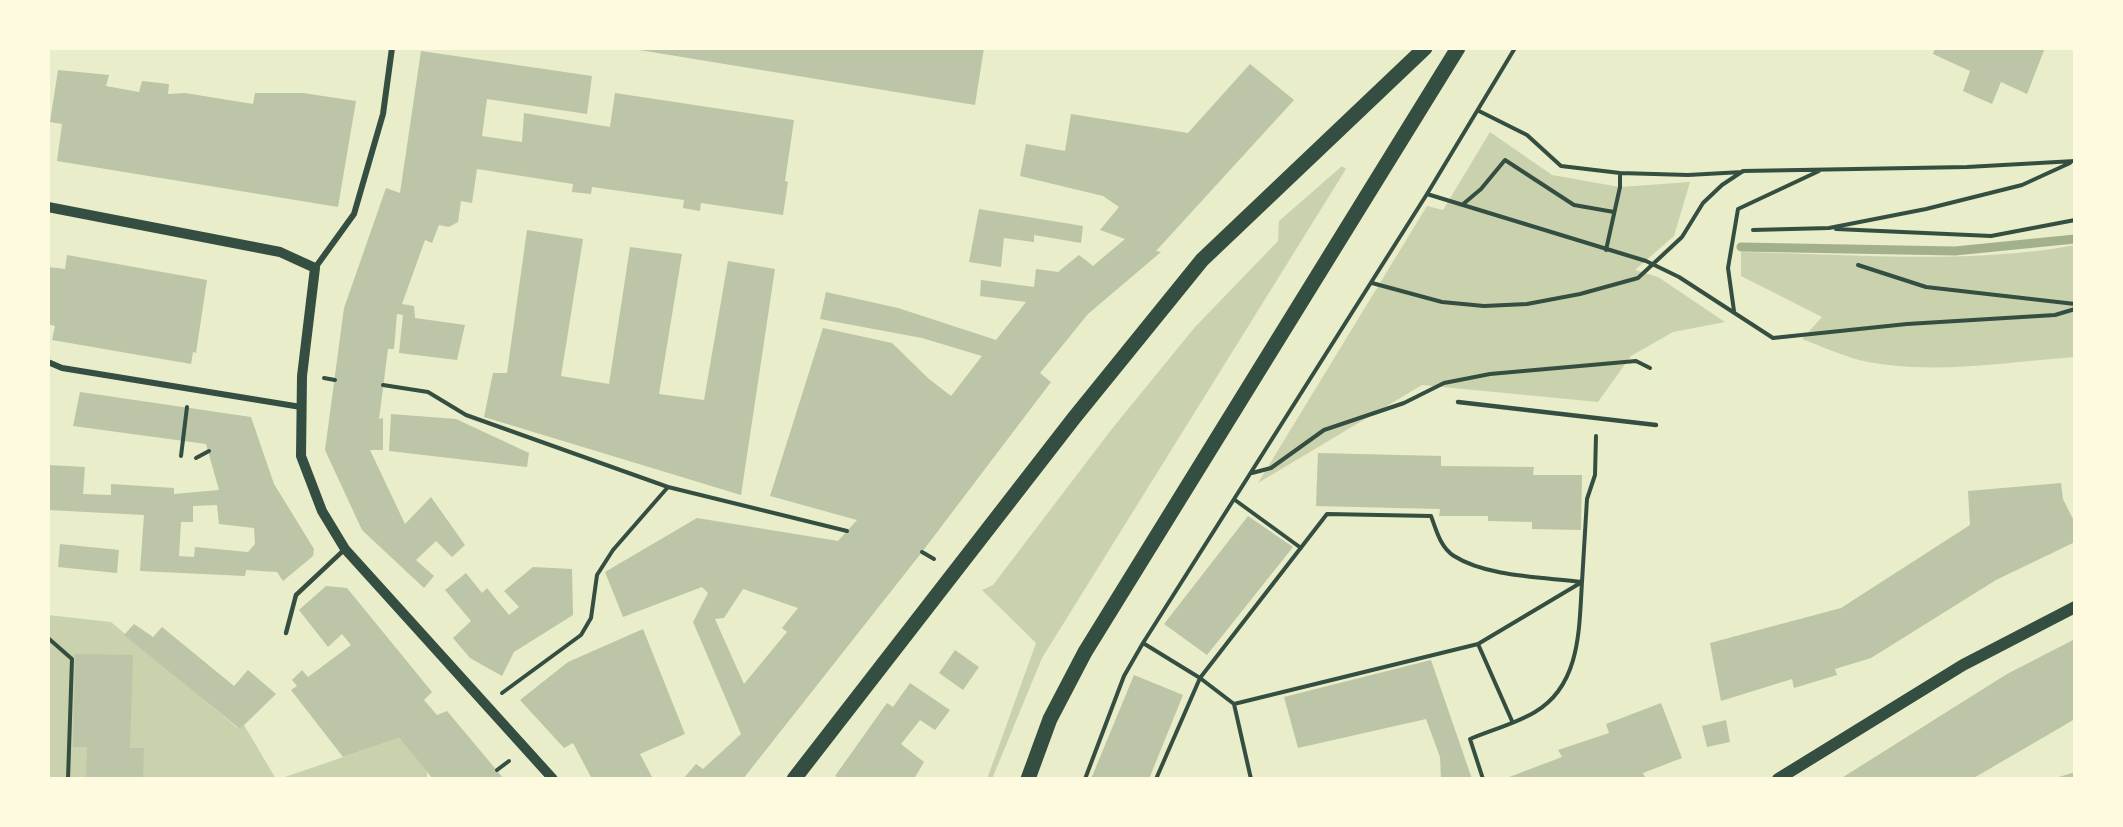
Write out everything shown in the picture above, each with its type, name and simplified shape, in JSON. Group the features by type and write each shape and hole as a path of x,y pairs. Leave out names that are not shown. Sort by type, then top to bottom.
{"main road":[{"path":"794,779 1067,427 1202,260 1425,48"},
{"path":"1028,779 1050,719 1085,652 1458,48"},
{"path":"1778,779 1963,665 2075,607"}],"street":[{"path":"392,48 382,114 354,214 315,268 301,407 301,456 322,511 345,549 488,704 553,779"},
{"path":"48,208 280,252 315,268"},
{"path":"48,363 62,368 301,407"}],"lane":[{"path":"1458,402 1656,424"},
{"path":"286,633 296,595 345,549"}],"path":[{"path":"1084,779 1124,676 1143,643 1372,283 1479,111 1515,48"},
{"path":"1479,111 1527,135 1561,166 1620,172 1688,175 1743,171 1967,167 2074,161"},
{"path":"1461,205 1481,189 1505,160 1575,205 1614,212"},
{"path":"1829,228 1926,209 2022,185 2074,161"},
{"path":"1734,311 1728,268 1738,209 1822,170"},
{"path":"1372,283 1442,302 1484,306 1527,304 1580,294 1638,279 1682,237 1703,203 1722,185 1743,171"},
{"path":"1606,250 1620,187 1620,172"},
{"path":"1427,195 1654,265 1734,311 1773,338 1907,324 2055,315 2075,309"},
{"path":"1753,230 1829,228 1991,236 2075,220"},
{"path":"1858,265 1926,287 2075,304"},
{"path":"383,386 428,392 466,416 668,487 847,531"},
{"path":"181,456 190,389"},
{"path":"1483,779 1470,739 1535,712 1555,694 1572,669 1579,640 1587,499 1595,475 1596,433 1614,420"},
{"path":"196,458 208,451"},
{"path":"488,704 581,635 591,618 597,575 613,550 668,487"},
{"path":"1235,500 1301,548"},
{"path":"1156,779 1200,678 1327,514 1431,516 1439,538 1452,555 1484,569 1582,582"},
{"path":"1234,704 1478,644 1582,582"},
{"path":"48,638 72,659 68,779"},
{"path":"1143,643 1200,678 1234,704 1251,779"},
{"path":"1478,644 1512,722"}],"green space":[{"path":"1490,132 1552,175 1620,187 1690,182 1674,236 1635,270 1658,277 1725,322 1673,332 1631,356 1598,402 1422,385 1258,483 1427,206 1443,210"},
{"path":"1342,166 1346,169 1042,658 992,779 987,779 1036,643 982,590 993,585 1111,430 1195,327 1278,241 1279,221"},
{"path":"2075,245 2075,357 1939,367 1885,365 1859,360 1802,339 1822,317 1741,276 1741,252 1951,257 1994,255"},
{"path":"48,615 111,622 239,729 244,725 276,779 48,779"},
{"path":"399,738 427,771 427,779 279,779"}],"building":[{"path":"627,48 984,48 975,105"},
{"path":"1935,48 2045,48 2027,94 2001,82 1992,104 1963,91 1970,71 1933,54"},
{"path":"421,51 592,76 587,114 487,99 482,136 522,142 524,113 610,127 615,93 794,120 785,181 788,182 783,215 701,203 700,211 683,208 684,200 592,187 591,194 572,192 573,184 477,169 472,203 461,201 458,222 449,227 439,225 432,243 425,240 402,304 414,306 415,318 465,325 457,360 399,353 403,315 397,314 394,349 388,349 379,419 383,418 383,450 370,450 405,524 431,497 465,545 452,557 436,541 416,560 434,576 424,588 362,530 325,450 344,308 386,188 400,193"},
{"path":"1250,64 1294,100 1156,251 1161,252 1088,314 1040,373 1051,382 922,552 743,779 683,779 696,764 703,769 741,734 693,622 708,593 702,587 623,617 605,572 697,518 838,541 857,520 770,496 823,328 892,343 929,379 951,396 982,356 922,338 820,319 826,292 898,308 996,340 1026,302 980,296 981,280 1034,287 1036,269 1058,272 1079,255 1093,266 1125,239 1100,230 1119,207 1103,196 1020,176 1026,144 1065,151 1071,114 1188,133","holes":["743,589 798,608 782,628 787,632 744,684 715,619 724,618"]},
{"path":"58,70 109,75 106,86 139,92 142,81 169,84 168,94 185,93 253,104 255,93 303,93 356,101 338,207 57,161 62,124 50,122"},
{"path":"979,209 1083,226 1081,243 1034,235 1034,242 1004,238 1001,267 969,262"},
{"path":"527,230 583,239 561,376 609,384 630,247 682,254 659,394 704,400 728,261 775,269 741,495 484,417 493,373 507,373"},
{"path":"67,255 207,280 196,353 193,352 191,364 52,340 55,326 48,324 48,267 65,269"},
{"path":"80,392 251,417 274,484 314,549 313,556 283,581 277,572 246,570 245,576 140,571 144,515 48,510 48,465 85,467 83,494 111,495 111,484 174,488 174,494 219,490 206,444 73,426","holes":["217,505 219,524 254,528 255,544 248,552 195,547 194,557 179,556 181,522 193,522 193,506"]},
{"path":"391,414 456,419 529,453 527,467 389,451"},
{"path":"1318,453 1441,456 1441,466 1534,467 1533,475 1582,475 1581,530 1532,529 1532,522 1488,521 1488,516 1439,516 1440,509 1316,506"},
{"path":"2061,483 2063,499 2075,523 2075,542 1996,580 1871,658 1835,669 1837,675 1794,688 1792,679 1721,701 1710,643 1841,608 1970,525 1968,491"},
{"path":"1248,516 1293,547 1207,655 1164,624"},
{"path":"60,544 119,550 117,573 58,567"},
{"path":"533,567 572,569 573,615 514,652 502,676 470,658 453,638 471,621 445,590 466,573 482,593 487,588 509,615 519,607 504,591"},
{"path":"326,586 347,588 432,692 424,700 437,715 447,711 504,779 433,779 399,738 343,757 291,690 297,686 292,680 302,670 308,677 351,645 342,634 328,647 299,610"},
{"path":"134,624 153,637 162,627 234,686 248,670 276,694 240,729 124,635"},
{"path":"643,629 685,734 640,754 653,779 592,779 573,743 564,748 520,700 568,662"},
{"path":"2075,639 2075,719 1972,779 1840,779 2007,674"},
{"path":"955,650 979,667 963,690 939,673"},
{"path":"75,654 133,655 130,748 144,748 143,779 86,779 87,747 73,747"},
{"path":"1431,660 1472,779 1441,779 1440,757 1426,719 1298,748 1284,697"},
{"path":"1134,675 1183,695 1149,779 1091,779"},
{"path":"910,683 950,710 935,730 920,720 901,744 924,762 914,779 840,779 835,776 887,703 893,707"},
{"path":"1661,703 1682,758 1643,773 1646,779 1504,779 1562,757 1558,750 1609,733 1606,724"},
{"path":"1726,720 1730,742 1707,747 1702,726"},
{"path":"2075,772 2075,779 2060,779 2059,777"}],"waterway":[{"path":"1741,247 1955,251 2075,239"}]}
